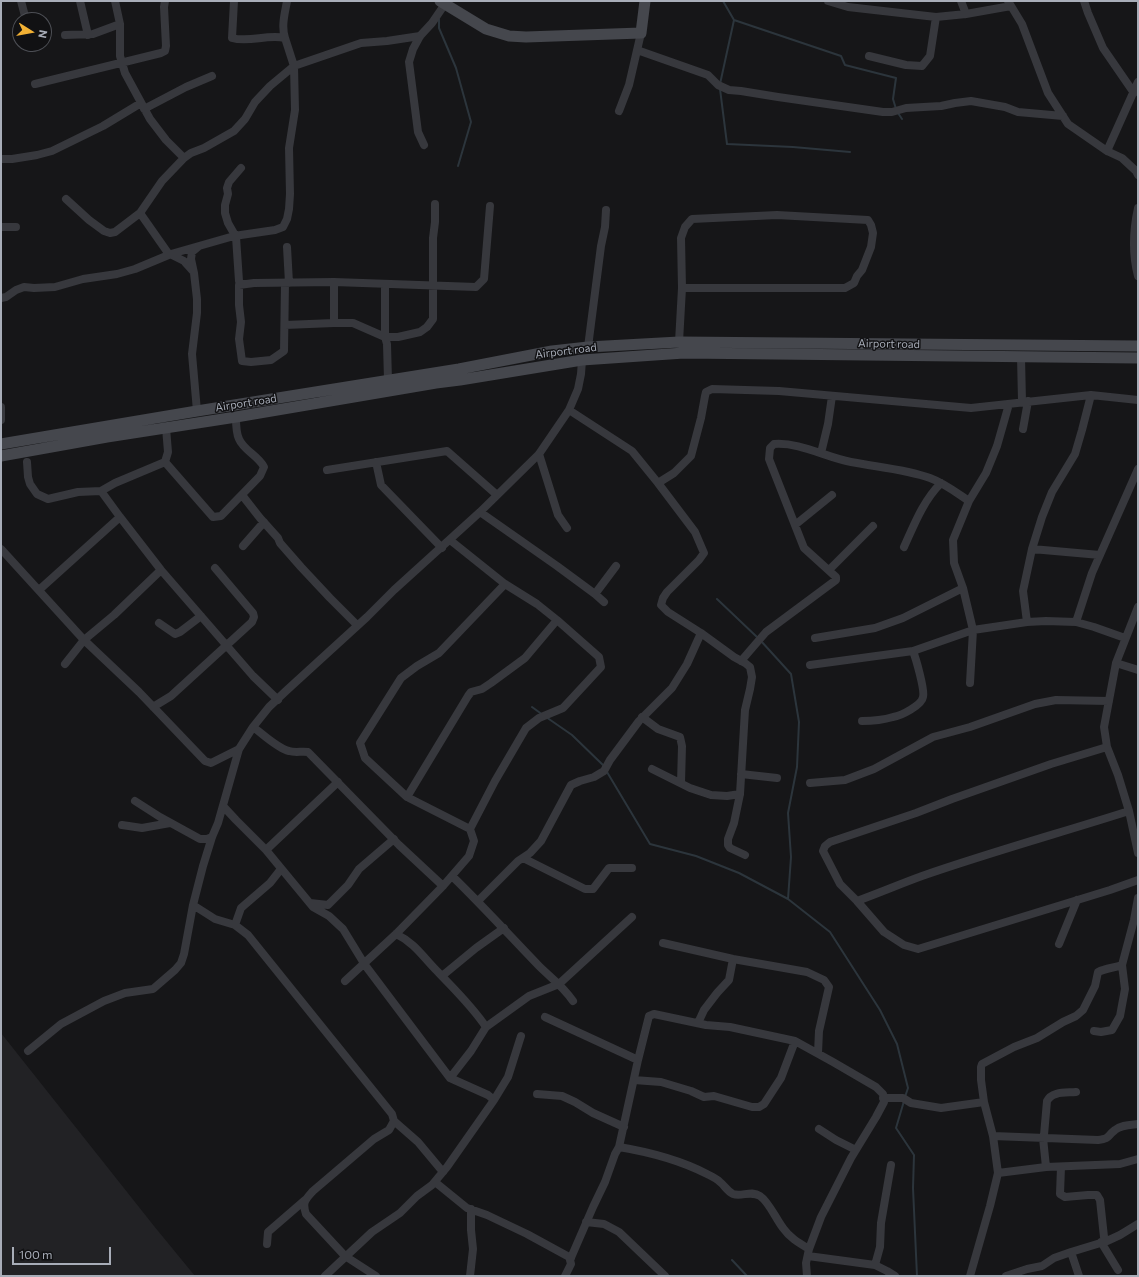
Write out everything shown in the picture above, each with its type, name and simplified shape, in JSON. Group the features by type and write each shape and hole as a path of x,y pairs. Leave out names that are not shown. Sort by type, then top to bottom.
{"main road":[{"path":"444,2 486,29 509,36 526,37 641,33 646,1"},
{"name":"Airport road","path":"1,456 436,383 460,374 552,351 588,347 679,342 876,349 1021,358 1138,358"},
{"name":"Airport road","path":"1,444 197,410 388,380 460,374 582,360 684,353 1138,346"},
{"path":"126,422 128,434"}],"street":[{"path":"21,1 24,12"},
{"path":"80,1 88,35"},
{"path":"115,1 120,24 120,56 125,73 150,119 166,140 184,158"},
{"path":"35,84 165,51 165,1"},
{"path":"234,1 232,38 237,40 276,36 285,38"},
{"path":"1,298 6,297 16,290 24,287 55,287 83,279 117,274 135,269 171,254 236,237 275,230 283,227 287,219 290,194 289,148 295,110 294,66 283,33 287,1"},
{"path":"828,1 848,7 936,17 966,14 1010,3 1022,24 1048,93 1068,124 1107,151 1122,158 1136,171 1138,175"},
{"path":"961,1 966,14"},
{"path":"1084,1 1103,48 1134,92"},
{"path":"424,144 418,132 409,62 413,49 420,36 432,23 444,2"},
{"path":"869,56 906,65 922,66 930,56 936,17"},
{"path":"65,35 93,34 120,24"},
{"path":"619,111 629,85 641,33"},
{"path":"66,199 89,220 104,231 110,233 116,232 140,212 162,181 184,158 234,131 246,119 255,102 270,86 294,66 361,43 420,36"},
{"path":"637,50 708,75 718,85 730,90 741,90 778,97 883,112 892,112 906,108 941,106 971,101 1005,107 1018,112 1063,116"},
{"path":"1,159 38,155 52,150 142,106 212,76"},
{"path":"1107,151 1138,82"},
{"path":"241,168 229,182 227,188 228,194 225,205 225,213 236,237 239,281 241,284 244,284"},
{"path":"285,325 353,323 385,337 398,337 420,332 427,327 433,318 433,238 435,204"},
{"path":"287,247 287,283 284,351 271,360 251,362 242,361 239,339 241,322 239,285 254,282 287,283 334,282 476,287 484,279 490,206"},
{"path":"1138,208 1133,248 1138,276"},
{"path":"588,347 601,246 605,227 606,210"},
{"path":"140,212 168,253 184,261 194,273"},
{"path":"679,342 682,288 681,238 685,227 692,219 777,215 868,220 871,225 873,233 871,247 862,270 854,283 845,288 682,288"},
{"path":"1,227 16,227"},
{"path":"197,410 192,354 198,299 191,260 192,252 198,247"},
{"path":"334,282 334,323"},
{"path":"385,284 385,337 387,344 388,380"},
{"path":"1021,358 1025,401 1023,429"},
{"path":"28,1051 61,1024 104,1001 125,993 153,989 181,964 193,905 203,866 223,806 239,749 253,727 269,707 278,700 286,690 367,617 394,590 442,548 522,472 538,454 569,410 578,389 582,360"},
{"path":"658,483 674,473 691,456 706,392 712,388 779,391 971,408 1091,395 1138,400"},
{"path":"1026,622 1023,591 1032,549 1052,492 1075,454 1091,395"},
{"path":"820,453 828,424 832,396"},
{"path":"970,683 973,630 963,588 954,562 953,540 969,501 986,473 997,446 1009,404"},
{"path":"1,407 1,420"},
{"path":"569,410 632,451 695,532 704,553 699,560 666,592 661,605 668,612 750,667 752,677 745,710 740,794 734,823 728,840 728,845 730,848 745,855"},
{"path":"165,462 213,517 221,516 260,476 264,467 261,460 245,448 238,438 236,417"},
{"path":"165,462 168,452 166,428"},
{"path":"741,660 766,632 836,580 836,577 829,570 804,548 769,459 770,448 774,444 784,444 850,462 930,478 941,483 969,501"},
{"path":"327,470 447,451 497,495"},
{"path":"538,454 558,515 567,528"},
{"path":"27,462 30,484 37,494 48,499 78,492 102,490 165,462"},
{"path":"376,462 381,485 442,548"},
{"path":"1076,622 1092,572 1138,469"},
{"path":"904,548 918,516 930,496 941,483"},
{"path":"102,490 120,517 161,570 225,645 253,676 278,700"},
{"path":"242,495 300,567 357,625"},
{"path":"795,525 832,495"},
{"path":"480,512 604,602"},
{"path":"39,590 120,517"},
{"path":"243,546 264,522"},
{"path":"829,570 873,526"},
{"path":"450,540 505,584 537,604 557,620 599,656 601,667 563,708 539,718 526,728 495,781 470,829"},
{"path":"1,549 84,640 139,692 205,761 211,763 239,749"},
{"path":"1032,549 1100,555"},
{"path":"595,594 616,566"},
{"path":"153,707 171,696 225,645 252,622 254,617 253,613 215,568"},
{"path":"65,664 84,640 114,615 161,570"},
{"path":"346,981 365,965 443,886 469,856 474,841 470,829 407,797 365,758 360,743 401,678 412,669 439,653 505,584"},
{"path":"815,638 882,626 903,618 963,588"},
{"path":"1138,607 1116,662 1109,701 1105,714 1104,727 1107,748 1118,775 1138,853"},
{"path":"159,623 175,634 180,632 201,616"},
{"path":"407,797 471,692 482,689 525,658 557,620"},
{"path":"810,665 914,651 973,630 1026,622 1076,622 1125,638"},
{"path":"478,901 541,841 571,785 580,780 594,777 604,771 610,760 642,718 672,688 687,664 701,633"},
{"path":"862,722 896,717 913,708 920,702 924,695 914,651"},
{"path":"1116,662 1138,670"},
{"path":"810,783 845,780 874,769 933,737 970,727 1034,704 1056,700 1109,701"},
{"path":"642,718 658,729 680,737 682,746 681,783"},
{"path":"253,727 283,749 290,752 308,752 443,886"},
{"path":"1107,748 1051,764 916,813 830,842 825,846 823,851 840,884 884,932 904,945 918,950 1138,880"},
{"path":"652,769 690,788 711,795 728,796 740,794"},
{"path":"741,774 777,778"},
{"path":"266,850 338,782"},
{"path":"135,801 200,839 212,837"},
{"path":"223,806 266,850 313,907 329,916 343,929 365,965 450,1078 488,1095 494,1100"},
{"path":"857,901 929,874 1128,811"},
{"path":"218,822 236,820"},
{"path":"122,825 142,828 170,822"},
{"path":"309,902 328,905 348,885 359,869 394,839"},
{"path":"523,858 585,889 593,889 609,868 632,868"},
{"path":"235,925 241,908 270,883 281,869"},
{"path":"452,876 478,901 540,967 565,989 573,1001"},
{"path":"1094,1031 1101,1032 1112,1030 1120,1016 1125,989 1122,965 1134,920 1138,898"},
{"path":"1059,944 1077,900"},
{"path":"193,905 216,919 235,925 248,935 392,1114 394,1121 418,1142 442,1172"},
{"path":"450,1078 471,1051 486,1027 529,996 560,984 632,917"},
{"path":"442,976 476,948 504,928"},
{"path":"396,934 416,947 473,1009 486,1027"},
{"path":"662,943 733,959 807,972 824,980 829,987 819,1031 818,1053"},
{"path":"698,1023 704,1010 717,992 729,980 733,959"},
{"path":"970,1276 998,1173 993,1136 984,1102 980,1067 982,1064 1037,1038 1076,1016 1084,1010 1095,986 1098,972 1122,965"},
{"path":"565,1276 571,1264 570,1260 586,1222 606,1182 615,1154 619,1147 638,1060 649,1016 651,1015 706,1025 730,1026 795,1041 876,1087 883,1094 884,1102 851,1158 821,1217 808,1252 806,1263 807,1276"},
{"path":"545,1017 638,1060"},
{"path":"325,1276 372,1232 400,1213 417,1196 435,1182 494,1100 508,1077 522,1036"},
{"path":"634,1080 661,1082 691,1091 704,1097 714,1096 752,1107 760,1107 764,1104 781,1078 795,1041"},
{"path":"1046,1167 1043,1138 1048,1098 1057,1093 1076,1092"},
{"path":"537,1094 562,1096 593,1113 624,1127"},
{"path":"883,1098 903,1098 911,1103 941,1108 984,1102"},
{"path":"267,1244 268,1232 368,1144 389,1130 394,1121"},
{"path":"993,1136 1098,1140 1107,1138 1115,1129 1126,1125 1138,1124"},
{"path":"819,1129 856,1150"},
{"path":"619,1147 660,1156 697,1169 720,1181 726,1190 732,1193 740,1195 748,1193 760,1196 770,1208 783,1229 792,1239 808,1252 875,1265 895,1276"},
{"path":"998,1173 1046,1167 1120,1164 1138,1159"},
{"path":"875,1265 880,1247 881,1223 891,1165"},
{"path":"1061,1167 1060,1194 1064,1197 1088,1194 1097,1195 1100,1200 1104,1242 1118,1270"},
{"path":"435,1182 467,1208 487,1214 571,1258"},
{"path":"305,1200 304,1207 306,1214 345,1256 376,1276"},
{"path":"470,1276 473,1249 471,1210"},
{"path":"586,1222 604,1224 619,1232 664,1276"},
{"path":"1006,1276 1027,1269 1042,1271 1054,1258 1104,1242 1137,1228"},
{"path":"1071,1252 1079,1276"}],"shaded area":[{"path":"1,1033 154,1226 195,1276 1,1276"}],"waterway":[{"path":"720,84 734,20 723,1"},
{"path":"439,19 439,28 456,68 471,122 458,166"},
{"path":"734,20 841,56 845,65 896,78 893,99 896,109"},
{"path":"720,89 727,144 793,147 850,152"},
{"path":"898,113 902,119"},
{"path":"717,599 758,638"},
{"path":"761,641 791,674 799,722 797,767 788,813 791,857 788,899"},
{"path":"532,707 543,715"},
{"path":"546,717 572,735 604,766"},
{"path":"607,772 650,844 696,856 739,873 788,899 830,932 880,1010 897,1044 908,1088 905,1097"},
{"path":"904,1101 896,1128 914,1155 913,1188 917,1276"},
{"path":"732,1260 747,1276"}]}
